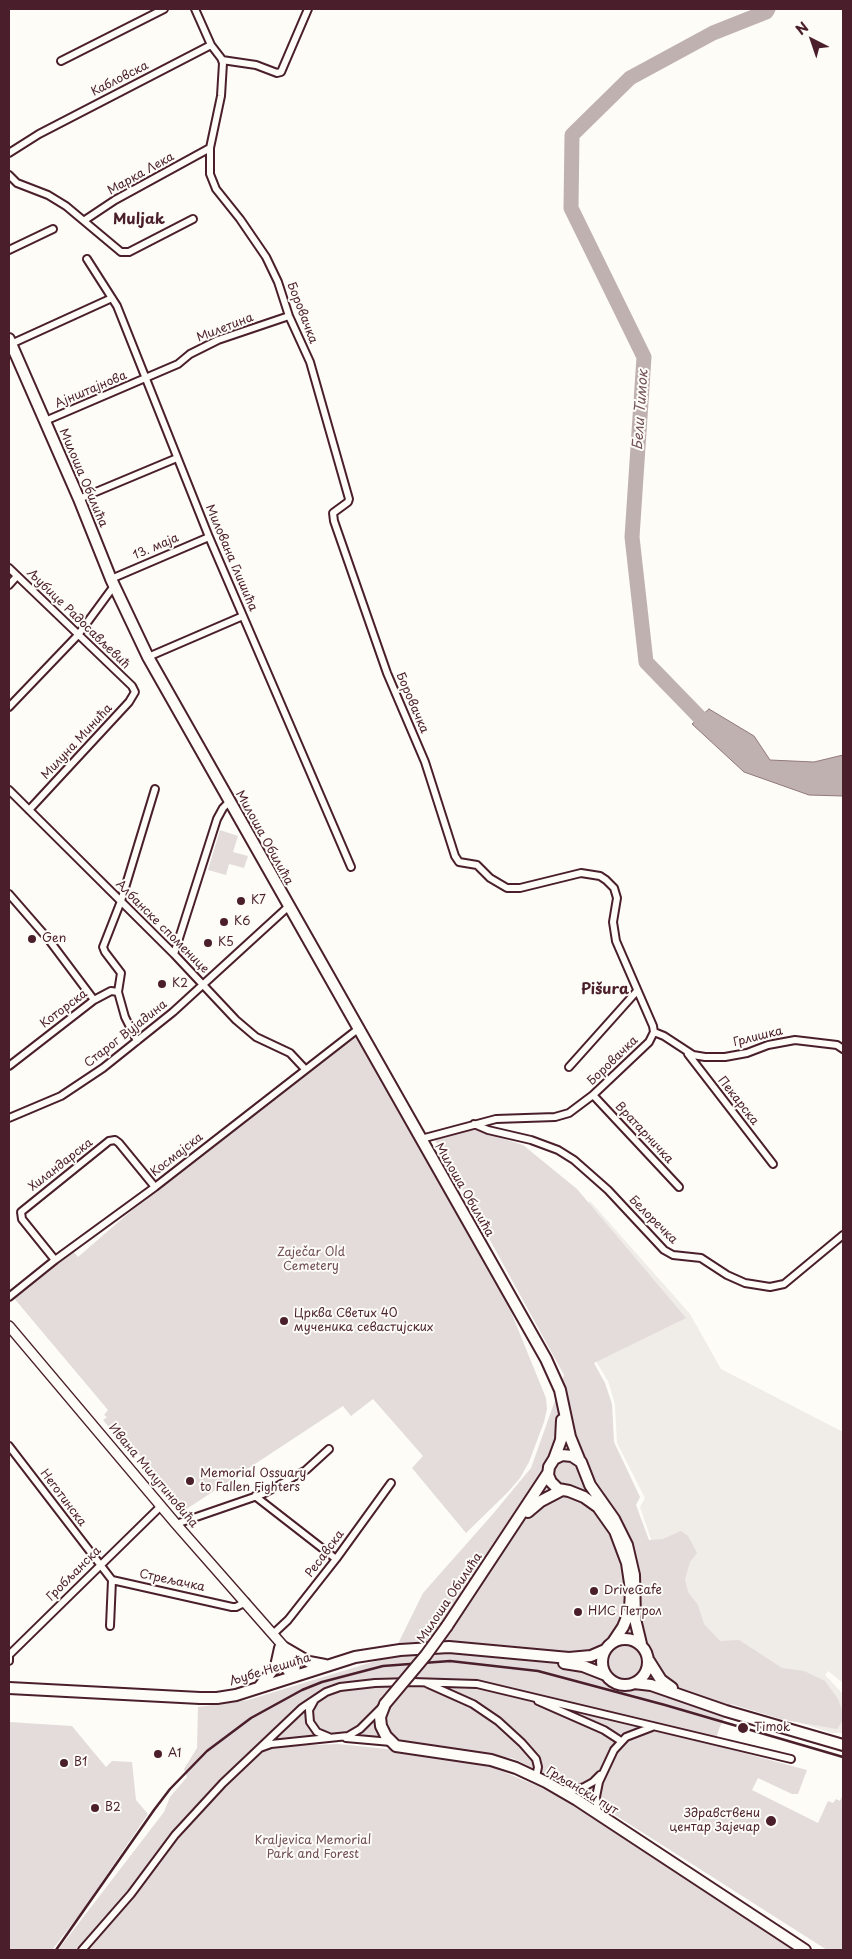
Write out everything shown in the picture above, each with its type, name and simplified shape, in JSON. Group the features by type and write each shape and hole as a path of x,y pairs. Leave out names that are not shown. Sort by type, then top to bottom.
{"main road":[{"name":"Милоша Обилића","path":"10,342 113,582 148,657 532,1332 560,1390 570,1437 579,1459"},
{"name":"Милоша Обилића","path":"532,1332 553,1383 562,1417 562,1430 554,1459"},
{"path":"506,1652 568,1658 591,1656 605,1650 613,1642 623,1627 630,1610 631,1590 625,1556 615,1532 598,1508 584,1497 565,1491 552,1484 548,1473 549,1467 554,1459 566,1455 579,1459 583,1465 585,1474 595,1494 617,1524 629,1552 634,1575 635,1619 641,1644 647,1653 649,1661 661,1680 668,1686 726,1711"},
{"name":"Милоша Обилића","path":"385,1704 426,1655 447,1626 548,1473"},
{"path":"565,1491 580,1485 585,1474"},
{"name":"Милоша Обилића","path":"512,1529 541,1501 565,1491"},
{"path":"613,1642 622,1638 628,1638 641,1644"},
{"path":"260,1687 276,1666 281,1646 310,1662 328,1665"},
{"name":"Љубе Нешића","path":"9,1688 200,1698 226,1696 366,1655 410,1649 449,1647 506,1652"},
{"path":"605,1650 602,1662 606,1675"},
{"path":"506,1652 583,1666 606,1675 612,1681 619,1684 651,1685 726,1711 843,1745"},
{"path":"634,1683 644,1676 649,1661"},
{"path":"385,1704 380,1717 381,1726 384,1734 391,1742"},
{"name":"Грљански пут","path":"391,1742 403,1748 491,1760 536,1777 598,1814 805,1950"}],"street":[{"path":"61,61 164,9"},
{"path":"195,9 211,45 222,60 256,65 277,73 281,72 308,9"},
{"name":"Кабловска","path":"9,153 39,134 211,45"},
{"name":"Боровачка","path":"222,60 220,96 210,148 209,167 213,183 266,257 278,282 289,316 310,362 348,494 348,502 333,513 334,521 387,674 425,762 456,859 462,863 477,864 490,878 507,888 520,888 581,873 600,876 606,880 614,888 618,898 613,922 616,941 654,1026 654,1032 649,1042 594,1095 574,1111 564,1115 496,1119 421,1139"},
{"name":"Марка Лека","path":"85,220 115,200 210,148"},
{"path":"9,175 23,185 48,195 85,220 118,250 124,253 193,219"},
{"path":"9,250 53,229"},
{"name":"Милована Глишића","path":"87,259 112,298 209,537 351,867"},
{"path":"10,342 112,298"},
{"name":"Милетина","path":"145,379 178,364 190,354 218,340 289,316"},
{"name":"Ајнштајнова","path":"45,421 145,379"},
{"path":"79,499 177,458"},
{"name":"13. маја","path":"113,582 209,537"},
{"name":"Љубице Радосављевић","path":"9,568 132,686"},
{"path":"9,585 17,576"},
{"path":"9,707 78,635 113,582"},
{"path":"148,657 243,616"},
{"name":"Милуна Минића","path":"29,810 133,698 135,692 132,686"},
{"path":"138,1041 125,1017 118,992 121,973 105,952 104,947 121,902 155,788"},
{"name":"Албанске споменице","path":"9,790 174,954 247,1031 284,1049 305,1069"},
{"path":"174,954 217,820 223,808 230,802"},
{"path":"9,894 49,940 94,1000"},
{"name":"Старог Вујадина","path":"9,1118 61,1096 103,1068 138,1041 289,906"},
{"path":"569,1067 638,990"},
{"name":"Которска","path":"9,1066 94,1000 111,991 118,992"},
{"name":"Космајска","path":"9,1297 55,1260 155,1187 358,1029"},
{"name":"Грлишка","path":"654,1032 664,1036 693,1055 705,1057 725,1057 747,1053 783,1041 795,1040 837,1045 843,1049"},
{"name":"Пекарска","path":"686,1051 773,1164"},
{"name":"Вратарничка","path":"594,1095 679,1187"},
{"name":"Белоречка","path":"474,1124 488,1130 531,1140 558,1150 574,1160 608,1190 664,1250 673,1255 701,1258 727,1275 745,1283 770,1287 784,1284 843,1235"},
{"name":"Хиландарска","path":"55,1260 22,1219 22,1210 109,1142 115,1140 119,1143 155,1187"},
{"name":"Ивана Милутиновића","path":"9,1326 176,1524 246,1602 281,1646 285,1667 294,1676"},
{"name":"Неготинска","path":"9,1446 100,1565"},
{"path":"176,1524 256,1496 306,1470 329,1449"},
{"name":"Ресавска","path":"272,1634 288,1620 336,1559 391,1483"},
{"path":"256,1496 336,1559"},
{"name":"Гробљанска","path":"9,1662 9,1655 161,1506"},
{"path":"100,1565 112,1580 110,1626"},
{"name":"Стрељачка","path":"112,1580 232,1607 246,1602"},
{"path":"423,1681 466,1700 498,1721 536,1759 538,1767 536,1777"},
{"path":"82,1950 131,1894 194,1813 295,1713 331,1690 348,1686 423,1681 476,1684 791,1759"},
{"path":"520,1694 604,1730 621,1741"},
{"path":"316,1698 309,1710 312,1726 322,1736 391,1742"},
{"path":"257,1750 271,1744 348,1736 356,1732 385,1704"},
{"path":"559,1789 574,1790 594,1782 621,1741 634,1733 653,1726"},
{"path":"598,1814 596,1797 602,1772"}],"shaded area":[{"path":"709,709 754,736 770,760 814,762 843,755 843,796 809,795 744,772 692,724"},
{"path":"590,1201 690,1314 721,1369 843,1432 843,1683 828,1671 825,1675 843,1694 843,1733 832,1733 794,1721 742,1687 653,1545 640,1507 645,1498 617,1443 615,1404 608,1381 535,1262"}],"green space":[{"path":"220,830 238,836 233,852 248,856 244,868 229,864 226,875 208,870"},
{"name":"Zaječar Old Cemetery","path":"357,1037 509,1307 546,1398 547,1409 544,1422 529,1462 520,1478 466,1533 412,1468 423,1456 373,1399 351,1416 343,1406 182,1512 144,1465 146,1462 121,1434 114,1433 103,1420 107,1417 104,1415 108,1410 13,1297 73,1251 78,1257 146,1198 353,1038"},
{"name":"Kraljevica Memorial Park and Forest","path":"473,1129 523,1145 577,1189 686,1318 594,1363 605,1383 612,1404 614,1442 640,1497 636,1505 649,1540 663,1539 681,1531 688,1536 697,1553 690,1562 685,1579 688,1592 698,1605 704,1624 720,1641 739,1640 782,1668 804,1671 825,1681 838,1699 843,1712 843,1720 837,1729 784,1720 731,1704 719,1729 714,1745 807,1770 798,1794 792,1794 758,1778 752,1790 818,1823 828,1801 833,1803 836,1799 840,1801 843,1794 843,1950 827,1950 568,1785 512,1758 309,1736 264,1750 288,1746 338,1744 387,1749 492,1767 552,1792 795,1950 58,1950 164,1812 170,1797 187,1777 184,1769 197,1748 198,1707 248,1700 392,1656 423,1593 531,1468 564,1375 435,1140"},
{"path":"9,1722 72,1726 106,1767 112,1761 132,1762 136,1800 148,1814 80,1914 52,1950 9,1950"}],"waterway":[{"name":"Бели Тимок","path":"714,732 646,662 632,537 644,357 571,208 572,135 630,78 713,33 766,12 768,9"}],"railway":[{"path":"56,1950 154,1810 170,1789 207,1751 251,1718 302,1690 322,1682 383,1666 450,1661 538,1671 665,1705 843,1757"}],"place":[{"name":"K7","path":"241,901"},
{"name":"K6","path":"224,922"},
{"name":"Gen","path":"32,939"},
{"name":"K5","path":"208,943"},
{"name":"K2","path":"162,984"},
{"name":"Црква Светих 40 мученика севастијских","path":"284,1321"},
{"name":"Memorial Ossuary to Fallen Fighters","path":"190,1481"},
{"name":"DriveCafe","path":"594,1591"},
{"name":"НИС Петрол","path":"578,1612"},
{"name":"Timok","path":"743,1728"},
{"name":"A1","path":"158,1754"},
{"name":"B1","path":"64,1763"},
{"name":"B2","path":"95,1808"},
{"name":"Здравствени центар Зајечар","path":"771,1821"}],"district":[{"name":"Muljak","path":"139,220"},
{"name":"Pišura","path":"605,990"}]}
